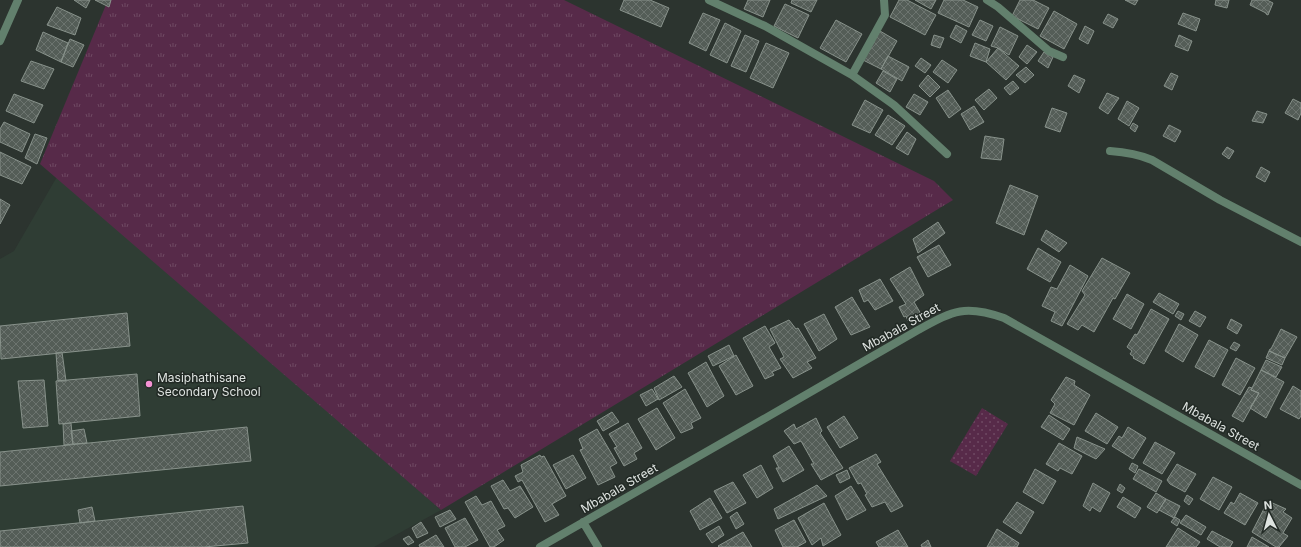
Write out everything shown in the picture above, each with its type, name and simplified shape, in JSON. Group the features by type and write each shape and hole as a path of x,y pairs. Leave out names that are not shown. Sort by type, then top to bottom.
{"street":[{"path":"0,41 18,0"},
{"path":"709,0 765,26 852,75 894,105 947,154"},
{"path":"852,75 885,15 884,0"},
{"path":"987,0 1049,51 1063,57"},
{"path":"1110,152 1130,152 1152,160 1220,200 1301,242"},
{"name":"Mbabala Street","path":"540,547 918,330 942,317 963,310 985,312 1004,318 1301,485"},
{"path":"583,522 598,547"}],"shaded area":[{"name":"Masiphathisane Secondary School","path":"58,175 441,510 374,547 0,547 0,259 14,251"}],"green space":[{"path":"108,0 564,0 934,181 953,200 441,510 40,164"},
{"path":"982,408 1008,424 976,476 950,461"}],"building":[{"path":"74,0 90,0 86,8"},
{"path":"95,0 111,0 109,7"},
{"path":"624,0 650,0 669,8 661,27 620,10"},
{"path":"748,0 770,0 763,17 744,9"},
{"path":"792,0 817,0 811,12 791,3"},
{"path":"899,0 907,0 936,15 925,35 890,17"},
{"path":"915,0 936,0 931,9"},
{"path":"944,0 963,0 978,7 969,27 938,13"},
{"path":"1020,0 1033,0 1049,8 1038,29 1012,16"},
{"path":"1125,0 1138,0 1135,5"},
{"path":"1216,0 1229,0 1227,8 1215,5"},
{"path":"1252,0 1267,0 1273,3 1268,15 1250,5"},
{"path":"785,4 809,15 798,38 774,26"},
{"path":"57,7 81,18 75,35 47,25"},
{"path":"1054,11 1077,24 1064,49 1040,36"},
{"path":"703,13 720,20 706,51 689,43"},
{"path":"1183,13 1200,19 1196,31 1178,24"},
{"path":"1108,14 1118,19 1113,28 1103,23"},
{"path":"836,20 862,34 846,62 820,48"},
{"path":"980,20 993,26 986,41 972,35"},
{"path":"725,23 741,31 727,63 710,55"},
{"path":"956,25 967,31 961,43 950,37"},
{"path":"1085,26 1094,31 1088,44 1079,39"},
{"path":"1000,27 1018,36 1009,55 998,48 991,46"},
{"path":"880,31 897,41 881,69 863,60"},
{"path":"43,32 68,43 61,62 36,50"},
{"path":"745,35 759,41 746,72 731,66"},
{"path":"934,35 944,38 940,48 931,45"},
{"path":"1179,35 1192,41 1188,51 1175,46"},
{"path":"70,39 84,45 73,67 61,62"},
{"path":"766,43 789,53 773,88 750,78"},
{"path":"975,43 990,49 986,62 970,56"},
{"path":"1027,45 1037,52 1027,64 1019,57"},
{"path":"998,48 1019,66 1006,80 986,62"},
{"path":"1044,52 1053,57 1048,68 1038,61"},
{"path":"888,56 909,67 902,81 881,69"},
{"path":"921,58 931,65 925,73 915,66"},
{"path":"942,60 957,70 948,83 933,72"},
{"path":"31,61 54,69 44,89 21,81"},
{"path":"1026,67 1034,75 1025,83 1016,75"},
{"path":"883,71 897,79 890,92 876,83"},
{"path":"1171,73 1178,76 1172,90 1164,86"},
{"path":"928,75 940,87 930,97 919,86"},
{"path":"1074,75 1085,80 1079,93 1068,86"},
{"path":"1013,81 1019,88 1010,95 1004,88"},
{"path":"989,89 997,98 984,110 975,100"},
{"path":"948,90 961,109 949,118 936,98"},
{"path":"1107,93 1119,98 1108,114 1099,108"},
{"path":"14,94 43,105 34,123 6,111"},
{"path":"914,94 928,102 920,115 906,107"},
{"path":"1293,99 1301,103 1301,113 1298,120 1285,113"},
{"path":"865,100 883,110 870,133 852,125"},
{"path":"1127,101 1139,108 1129,126 1118,119"},
{"path":"974,106 984,122 970,130 961,114"},
{"path":"1052,108 1067,113 1060,132 1045,127"},
{"path":"1257,111 1267,114 1263,123 1252,121"},
{"path":"888,115 905,126 892,145 875,135"},
{"path":"4,122 30,134 22,152 0,142 0,129"},
{"path":"1133,123 1138,126 1135,132 1130,128"},
{"path":"1169,125 1181,131 1175,142 1163,136"},
{"path":"907,132 916,139 908,155 896,148"},
{"path":"35,134 47,138 37,164 25,158"},
{"path":"985,136 1004,139 1001,160 981,158"},
{"path":"1227,147 1234,151 1229,159 1222,154"},
{"path":"0,152 31,167 22,184 0,175"},
{"path":"1261,167 1270,172 1265,182 1256,177"},
{"path":"1010,185 1038,196 1024,235 996,223"},
{"path":"0,199 10,205 0,224"},
{"path":"938,222 945,233 918,253 913,239"},
{"path":"1046,230 1067,243 1059,252 1041,240"},
{"path":"939,245 951,265 928,277 917,257"},
{"path":"1038,248 1061,262 1050,282 1027,269"},
{"path":"1102,258 1130,273 1115,299 1113,298 1094,332 1082,325 1078,330 1067,324 1085,295 1082,291"},
{"path":"1070,265 1088,276 1062,326 1051,321 1055,312 1042,306 1051,287 1057,289"},
{"path":"910,267 924,295 914,302 921,314 908,321 906,316 904,317 899,307 906,304 890,279"},
{"path":"880,279 893,301 875,310 868,300 864,302 859,290"},
{"path":"1159,293 1179,304 1173,314 1153,302"},
{"path":"1127,294 1144,304 1131,329 1113,319"},
{"path":"852,297 870,327 851,335 835,307"},
{"path":"1151,309 1169,319 1144,364 1133,358 1134,357 1130,354 1132,351 1127,347 1135,334 1137,335"},
{"path":"1178,311 1184,314 1181,320 1175,316"},
{"path":"1195,311 1206,317 1200,327 1189,321"},
{"path":"127,313 130,346 1,359 0,326"},
{"path":"824,314 837,339 819,351 804,324"},
{"path":"1231,319 1242,325 1237,334 1227,328"},
{"path":"789,320 796,329 798,328 816,358 807,362 812,368 793,378 780,359 784,357 770,329"},
{"path":"1179,324 1198,335 1183,362 1165,351"},
{"path":"765,326 775,343 769,347 781,368 772,372 774,375 765,379 743,338"},
{"path":"1281,329 1297,337 1285,358 1269,351"},
{"path":"1209,340 1228,350 1214,377 1195,367"},
{"path":"1234,342 1240,345 1236,351 1230,348"},
{"path":"729,345 734,356 713,366 708,356"},
{"path":"1269,351 1285,358 1282,365 1266,358"},
{"path":"62,352 66,381 58,381 56,353"},
{"path":"736,355 753,386 736,395 719,366"},
{"path":"1236,358 1255,368 1240,395 1222,385"},
{"path":"1266,360 1282,367 1276,377 1261,370"},
{"path":"706,362 724,396 707,407 688,373"},
{"path":"1261,370 1284,382 1266,418 1250,408 1259,393 1251,390"},
{"path":"137,374 140,416 59,424 56,381"},
{"path":"674,376 682,387 659,400 654,388"},
{"path":"1066,377 1075,381 1074,385 1090,395 1074,425 1050,413 1055,404 1051,400"},
{"path":"44,380 48,426 23,428 18,381"},
{"path":"1293,386 1301,391 1301,416 1299,419 1280,409"},
{"path":"1249,387 1252,388 1251,390 1259,393 1243,422 1232,416"},
{"path":"652,389 658,399 646,406 640,395"},
{"path":"685,389 701,418 691,423 693,428 681,433 663,403"},
{"path":"657,408 675,438 656,450 638,419"},
{"path":"612,412 619,422 603,431 597,421"},
{"path":"1096,413 1118,427 1107,444 1085,431"},
{"path":"1049,415 1070,429 1063,440 1041,427"},
{"path":"844,416 858,438 840,448 827,427"},
{"path":"816,418 822,431 820,433 843,468 821,480 811,464 814,464 801,441 794,444 784,431 794,424 796,429"},
{"path":"71,423 73,444 64,445 63,424"},
{"path":"628,423 642,448 634,453 637,459 624,466 614,448 617,447 609,434"},
{"path":"247,427 251,461 0,486 0,452"},
{"path":"1128,427 1146,438 1133,459 1112,446 1119,436 1122,438"},
{"path":"84,429 87,443 73,444 71,431"},
{"path":"597,429 617,463 610,467 615,477 598,485 580,450 583,449 579,439"},
{"path":"1077,437 1105,449 1096,459 1074,448"},
{"path":"1155,442 1175,453 1162,474 1143,463"},
{"path":"1059,443 1082,456 1072,474 1060,468 1058,471 1046,464"},
{"path":"789,446 804,470 783,482 776,468 779,468 773,456"},
{"path":"876,454 881,462 877,464 903,506 891,512 885,502 872,507 865,495 867,494 861,483 858,484 849,468"},
{"path":"540,455 541,457 544,456 566,496 552,504 559,515 545,522 522,480 518,482 515,476 523,472 521,465"},
{"path":"573,455 586,478 566,489 553,465"},
{"path":"1132,463 1138,466 1135,473 1129,469"},
{"path":"1177,464 1196,474 1185,492 1170,484 1167,480"},
{"path":"761,465 773,488 757,498 743,475"},
{"path":"1035,469 1056,481 1043,504 1023,492"},
{"path":"1139,469 1162,481 1156,492 1133,479"},
{"path":"847,470 850,478 840,483 836,475"},
{"path":"1213,477 1232,487 1219,510 1200,499"},
{"path":"503,480 510,491 520,486 533,507 515,518 508,508 504,509 491,486"},
{"path":"733,482 746,503 727,513 714,491"},
{"path":"1093,483 1110,493 1100,512 1092,507 1090,511 1083,506"},
{"path":"1120,484 1125,488 1122,493 1117,490"},
{"path":"817,485 827,496 778,519 774,509"},
{"path":"851,486 866,510 847,520 835,496"},
{"path":"1156,493 1166,499 1157,513 1147,507"},
{"path":"1240,493 1258,503 1245,525 1224,513 1231,502 1234,504"},
{"path":"1187,495 1193,499 1189,505 1184,501"},
{"path":"476,496 482,505 491,501 505,526 497,530 504,540 494,547 490,547 465,502"},
{"path":"1123,497 1141,508 1135,518 1117,507"},
{"path":"710,498 722,518 700,530 690,511"},
{"path":"1166,499 1180,506 1174,518 1159,510"},
{"path":"1268,501 1286,509 1283,512 1292,518 1283,533 1288,536 1279,547 1276,547 1252,532"},
{"path":"1017,502 1034,512 1021,534 1003,522"},
{"path":"824,503 841,535 823,546 821,538 812,545 798,518"},
{"path":"243,506 248,543 204,547 0,547 0,531"},
{"path":"92,507 95,521 80,523 78,510"},
{"path":"450,510 456,519 440,527 435,517"},
{"path":"737,512 744,524 736,529 730,517"},
{"path":"1186,515 1206,527 1201,535 1180,523"},
{"path":"1175,517 1180,520 1177,526 1171,522"},
{"path":"465,518 478,540 465,547 455,547 445,528"},
{"path":"794,520 806,542 797,547 783,547 775,530"},
{"path":"421,522 428,533 417,538 412,528"},
{"path":"719,526 724,535 712,543 706,534"},
{"path":"1178,528 1200,542 1196,547 1166,547"},
{"path":"997,529 1019,543 1017,547 987,547"},
{"path":"898,530 908,547 879,547 876,542"},
{"path":"1212,531 1233,542 1230,547 1220,547 1207,539"},
{"path":"743,532 752,547 718,546"},
{"path":"436,535 444,547 420,547 419,545"},
{"path":"409,536 414,542 408,545 403,539"},
{"path":"1252,537 1269,547 1247,547"},
{"path":"928,540 931,547 922,547 921,545"}],"place":[{"name":"Masiphathisane Secondary School","path":"149,384"}]}
